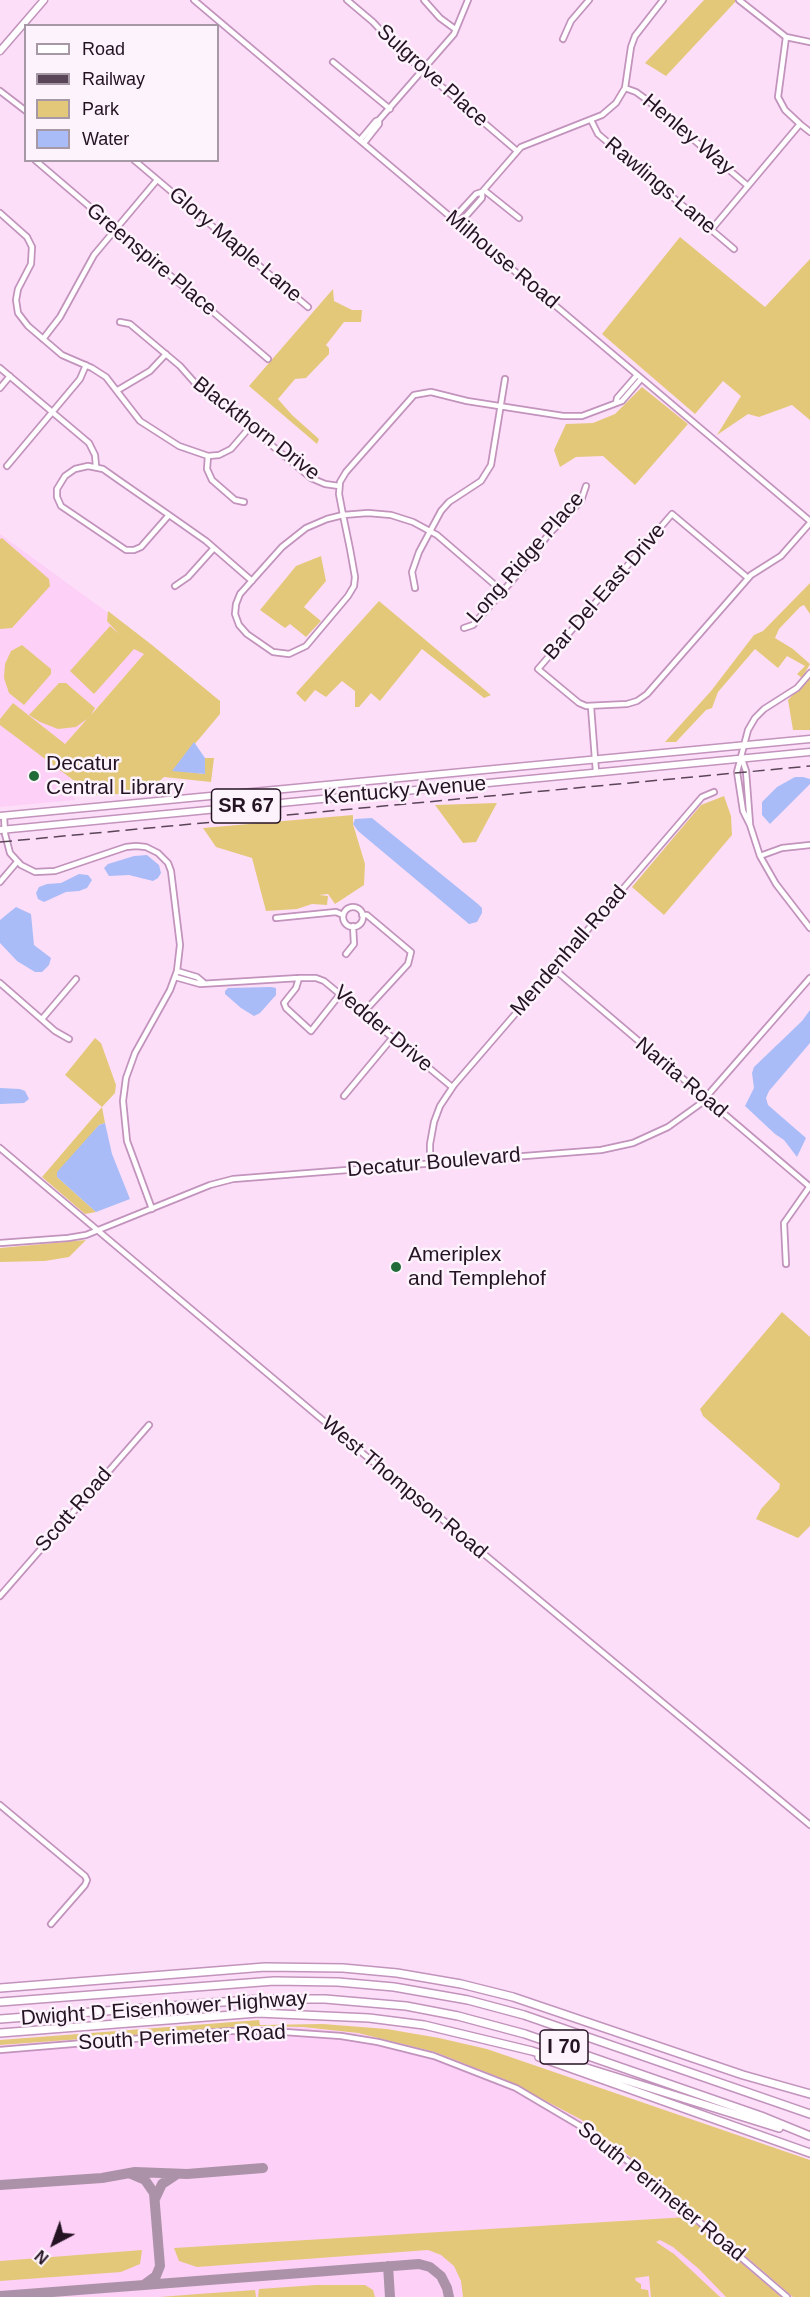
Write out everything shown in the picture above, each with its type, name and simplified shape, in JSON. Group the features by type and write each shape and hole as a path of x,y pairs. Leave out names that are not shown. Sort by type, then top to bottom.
{"highway":[{"path":"0,1988 256,1967 316,1967 397,1973 461,1984 513,1997 742,2075 810,2095"},
{"name":"Dwight D Eisenhower Highway","path":"0,2002 274,1981 338,1982 394,1987 468,2000 524,2015 810,2114"},
{"name":"Dwight D Eisenhower Highway","path":"0,2019 262,1999 332,2000 406,2006 458,2016 525,2034 760,2116 810,2136"},
{"path":"0,2033 258,2013 330,2015 407,2022 467,2034 566,2060 810,2136"},
{"path":"500,2043 810,2153"}],"main road":[{"path":"0,51 44,0"},
{"name":"Kentucky Avenue","path":"2,816 810,739"},
{"name":"Kentucky Avenue","path":"3,829 810,752"}],"street":[{"name":"Milhouse Road","path":"194,0 810,522"},
{"name":"Sulgrove Place","path":"347,0 373,22 399,50 517,151"},
{"path":"424,0 440,18 455,29"},
{"path":"362,142 454,34 468,0"},
{"path":"563,39 571,21 589,0"},
{"path":"453,219 476,194 483,191 517,151 532,142 602,115 616,103 625,88 631,46 635,36 663,0"},
{"path":"739,0 786,37 810,42"},
{"path":"786,37 778,97 785,110 810,132"},
{"path":"333,62 390,109"},
{"name":"Henley Way","path":"625,88 647,100 748,186"},
{"path":"0,91 24,109"},
{"name":"Rawlings Lane","path":"591,120 598,134 734,249"},
{"path":"711,230 800,124"},
{"name":"Greenspire Place","path":"37,162 267,359"},
{"name":"Glory Maple Lane","path":"136,162 308,307"},
{"path":"43,339 60,317 90,261 114,229 157,180"},
{"path":"483,191 519,218"},
{"path":"459,224 482,198 483,191"},
{"path":"0,222 2,215 27,237 32,247 31,264 18,289 16,305 23,321 70,360 106,377 118,390 133,414 152,430 179,446 208,456 217,456 228,452 250,427"},
{"name":"Blackthorn Drive","path":"120,322 129,324 180,366 203,392 225,407 311,478 325,484 339,486"},
{"path":"118,390 151,370 165,354"},
{"path":"7,466 80,379 86,366"},
{"path":"0,368 91,446 96,466"},
{"path":"616,403 617,398 637,375"},
{"path":"0,388 10,376"},
{"path":"502,591 429,530 391,515 368,513 343,515 322,521 293,537 238,598 235,614 243,630 270,650 280,654 289,654 303,648 353,589 355,577 343,515 339,486 345,472 407,400 415,394 430,392 467,401 573,416 592,414 622,401 642,378"},
{"path":"415,588 412,572 429,530 446,505 479,483 489,471 494,460 505,379"},
{"path":"208,456 207,469 212,480 235,500 244,502"},
{"path":"169,515 140,548 130,551 119,547 64,508 57,499 58,486 67,474 81,466 96,466 169,515 252,580"},
{"name":"Long Ridge Place","path":"464,628 473,625 524,567 548,535 581,501 586,486"},
{"name":"Bar Del East Drive","path":"591,707 579,703 538,669 672,514 748,578"},
{"path":"597,772 591,707 631,703 644,697 748,578 782,555 810,522"},
{"path":"175,585 188,577 214,548"},
{"path":"810,673 797,688 764,709 755,718 748,730 737,772 743,811 760,856 778,887 810,928"},
{"path":"742,759 746,771 752,819 750,825"},
{"name":"Mendenhall Road","path":"430,1164 430,1139 435,1120 452,1087 702,797 714,792"},
{"path":"2,816 9,849 17,862 30,870 48,873 131,846 146,847 158,853 168,863 173,876 180,943 176,974 168,995 135,1053 123,1098 127,1141 152,1209"},
{"path":"760,856 782,848 810,844"},
{"path":"0,882 17,862"},
{"path":"354,907 360,910 362,915 359,924 353,926 345,923 343,915 346,909 354,907"},
{"path":"276,918 336,912 343,915"},
{"path":"362,915 367,915 411,951 408,964 364,1012"},
{"path":"346,954 354,944 353,926"},
{"name":"Narita Road","path":"554,969 810,1186"},
{"name":"Vedder Drive","path":"176,974 197,977 203,982 299,978 316,978 324,981 452,1087"},
{"path":"299,978 292,994 284,1003 286,1008 311,1031 341,993"},
{"name":"Decatur Boulevard","path":"0,1243 68,1238 99,1231 210,1185 233,1179 616,1148 645,1139 668,1127 706,1098 810,978"},
{"path":"42,1019 76,979"},
{"path":"0,983 69,1039"},
{"path":"344,1096 393,1037"},
{"name":"West Thompson Road","path":"0,1148 810,1825"},
{"path":"786,1264 784,1223 810,1186"},
{"name":"Scott Road","path":"0,1596 149,1425"},
{"path":"0,1805 87,1880 51,1924"},
{"name":"South Perimeter Road","path":"0,2050 230,2031 270,2031 341,2036 378,2042 434,2056 516,2088 582,2127 633,2165 787,2297"}],"shaded area":[{"path":"0,534 152,645 65,744 64,758 75,800 0,807"},
{"path":"239,2026 302,2027 358,2033 533,2075 810,2297 0,2297 0,2045"}],"green space":[{"path":"704,0 737,0 666,76 645,63"},
{"path":"680,237 765,307 810,259 810,420 792,405 759,417 748,414 717,435 741,396 723,381 695,414 602,334"},
{"path":"333,289 334,301 352,310 362,310 361,322 344,322 326,345 329,348 329,354 306,378 295,379 278,399 319,439 317,444 249,386"},
{"path":"642,387 688,424 635,485 603,456 576,457 560,467 554,450 566,424 593,423 615,414"},
{"path":"2,538 49,579 50,586 12,628 0,629 0,539"},
{"path":"321,556 326,581 304,607 321,621 306,637 290,624 285,628 260,610 296,566"},
{"path":"810,583 810,614 804,605 800,607 779,629 775,638 793,649 810,664 802,678 797,674 805,666 787,656 778,668 755,649 718,692 712,708 706,710 676,742 665,742 711,691 754,635 763,631"},
{"path":"379,601 491,695 484,698 422,649 380,701 371,693 359,707 355,707 355,691 342,681 326,697 315,690 305,702 296,693"},
{"path":"108,611 220,701 220,714 173,770 204,774 205,758 214,758 211,782 164,777 146,793 93,795 0,725 0,719 13,703 65,744 87,719 76,727 58,729 29,715 59,683 66,683 95,708 91,715 144,654 134,649 94,694 70,671 110,626 119,634 107,621"},
{"path":"22,645 51,669 51,674 24,705 9,693 4,678 5,664 11,651"},
{"path":"810,677 810,730 793,730 788,700"},
{"path":"724,796 731,816 732,835 664,915 632,887 701,805"},
{"path":"497,803 476,842 463,843 435,805"},
{"path":"353,815 353,824 365,864 364,885 335,904 328,894 319,895 328,896 327,905 312,904 297,909 266,911 252,858 216,847 203,828"},
{"path":"95,1038 101,1043 116,1085 115,1093 102,1107 65,1075"},
{"path":"102,1107 105,1123 99,1125 57,1177 96,1212 85,1214 42,1177"},
{"path":"86,1240 69,1257 45,1261 0,1262 0,1248"},
{"path":"782,1312 810,1337 810,1526 798,1538 756,1519 761,1509 779,1489 780,1484 703,1416 700,1409"},
{"path":"259,2020 260,2025 323,2024 387,2029 487,2049 810,2160 810,2297 793,2297 629,2156 582,2120 506,2080 435,2052 358,2033 303,2027 259,2026 0,2045 0,2040"},
{"path":"688,2217 781,2297 726,2297 699,2269 673,2247 660,2240 656,2242 674,2254 720,2297 651,2297 649,2276 635,2278 641,2284 641,2289 648,2290 649,2297 463,2297 461,2281 454,2266 441,2255 428,2250 197,2267 179,2261 174,2248"},
{"path":"142,2250 140,2264 121,2272 0,2281 0,2261"},
{"path":"316,2285 365,2285 373,2290 375,2297 258,2297 259,2289"},
{"path":"255,2290 256,2297 160,2297 198,2294"}],"water":[{"path":"194,742 205,758 205,774 172,771"},
{"path":"795,777 810,779 810,784 770,824 762,815 762,802 777,787"},
{"path":"372,818 478,904 482,908 482,913 477,922 469,924 358,831 353,824 355,819"},
{"path":"147,855 159,865 161,873 153,881 129,875 109,876 104,868 108,864 134,856"},
{"path":"79,874 88,875 92,880 87,888 66,892 44,902 38,899 36,893 39,887 61,883"},
{"path":"16,907 31,914 34,945 51,958 49,965 42,972 35,972 17,961 0,943 0,920"},
{"path":"228,988 276,988 276,995 260,1013 254,1016 225,994"},
{"path":"810,1010 810,1043 769,1091 766,1098 768,1105 806,1138 797,1157 784,1140 745,1106 754,1088 752,1073 754,1067 802,1021"},
{"path":"0,1088 20,1089 25,1091 29,1099 24,1103 0,1104"},
{"path":"105,1123 112,1154 130,1199 96,1212 57,1177 57,1172 99,1125"}],"taxiway":[{"path":"0,2185 102,2178 135,2172 187,2174 263,2168"},
{"path":"131,2174 145,2180 154,2193 160,2266 156,2276 145,2284"},
{"path":"155,2199 162,2184 177,2174"},
{"path":"0,2296 419,2264 430,2267 441,2276 449,2297"},
{"path":"388,2266 390,2297"}],"railway":[{"path":"0,842 810,766"}],"place":[{"name":"Decatur Central Library","path":"34,776"},
{"name":"Ameriplex and Templehof","path":"396,1267"}]}
